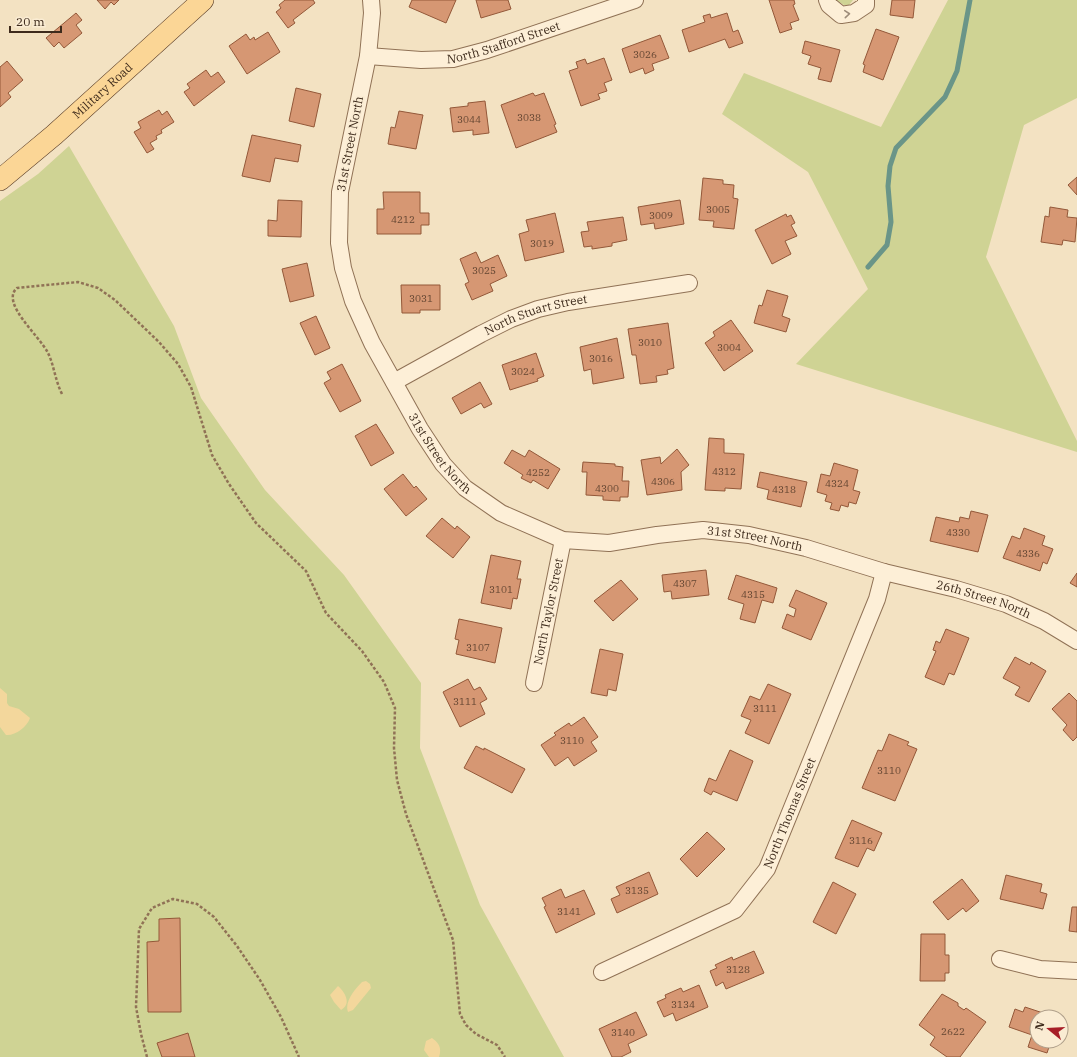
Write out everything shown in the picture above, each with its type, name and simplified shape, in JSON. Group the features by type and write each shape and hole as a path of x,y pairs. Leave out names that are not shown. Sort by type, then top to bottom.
{"main road":[{"name":"Military Road","path":"0,180 54,135 203,0"}],"street":[{"name":"31st Street North","path":"371,0 372,13 368,56 340,192 339,243 343,268 353,301 372,343 430,446 443,464 465,488 501,513 563,540 609,543 657,535 703,530 749,535 806,548 884,572"},
{"name":"North Stafford Street","path":"368,56 421,60 453,59 487,50 635,0"},
{"path":"827,0 829,5 841,15 854,13 866,5 866,0"},
{"name":"North Stuart Street","path":"394,382 480,334 511,319 538,309 568,302 689,283"},
{"name":"North Taylor Street","path":"534,682 563,540"},
{"name":"26th Street North","path":"884,572 956,589 1006,604 1044,621 1077,641"},
{"name":"North Thomas Street","path":"602,972 735,910 767,869 877,599 884,572"},
{"path":"1000,959 1040,969 1077,971"}],"path":[{"path":"9,291 17,288 78,282 98,288 115,300 159,342 178,364 191,387 212,455 229,484 256,523 306,571 326,613 362,651 384,682 395,708 394,748 397,780 406,814 453,940 460,1014 466,1025 476,1034 497,1045 505,1057"},
{"path":"24,328 48,352 55,380 62,394"},
{"path":"147,1057 136,1007 138,929 152,908 173,899 196,904 214,917 237,946 260,980 281,1017 299,1057"}],"green space":[{"path":"836,0 853,0 849,5 844,5"},
{"path":"948,0 1077,0 1077,98 1024,125 986,257 1077,441 1077,452 796,364 868,289 808,172 722,114 744,73 881,127"},
{"path":"69,146 174,326 201,398 265,490 344,575 421,683 420,748 480,905 564,1057 0,1057 0,201 38,174"}],"sand":[{"path":"0,688 7,694 7,703 9,706 19,709 30,718 26,725 20,730 9,735 6,735 0,727"},
{"path":"366,981 370,984 371,988 353,1010 348,1012 347,1008 351,996 362,982"},
{"path":"338,986 343,991 347,1001 346,1005 341,1010 330,995"},
{"path":"432,1038 439,1046 439,1057 429,1057 424,1050 426,1041"}],"building":[{"path":"97,0 119,0 114,5 111,2 105,9"},
{"path":"285,0 313,0 315,3 293,20 295,23 288,28 276,12 281,8 279,5"},
{"path":"412,0 456,0 446,23 409,7"},
{"path":"476,0 508,0 511,9 481,18"},
{"path":"769,0 794,0 795,4 793,5 799,20 790,23 792,29 780,33"},
{"path":"892,0 915,0 913,18 890,15"},
{"path":"76,13 82,20 76,25 82,33 64,48 59,42 54,47 46,38"},
{"path":"727,13 733,32 738,30 743,43 729,48 725,39 689,52 682,30 705,22 703,16 710,14 711,18"},
{"path":"876,29 899,37 883,80 863,72 865,65 863,64"},
{"path":"268,32 280,52 247,74 229,46 246,34 250,40 254,37 255,40"},
{"path":"660,35 669,58 652,64 654,70 645,74 643,68 630,73 622,49"},
{"path":"805,41 840,50 831,82 818,79 821,68 808,64 811,56 802,53"},
{"path":"604,58 612,80 604,83 607,91 598,94 600,99 581,106 569,71 578,68 576,62 585,59 587,64"},
{"path":"7,61 23,80 8,93 11,97 0,107 0,67"},
{"path":"206,70 211,77 218,72 225,82 194,106 184,92 190,88 187,84"},
{"path":"296,88 321,94 314,127 289,121"},
{"path":"533,93 535,96 544,93 556,124 554,125 557,132 516,148 501,105"},
{"path":"485,101 489,133 473,135 473,130 453,132 450,108 468,106 468,103"},
{"path":"159,110 162,115 167,111 174,122 161,130 162,133 156,136 157,139 150,143 154,149 147,153 134,132 141,128 138,122"},
{"path":"399,111 423,115 416,149 388,144 391,127 395,128"},
{"path":"252,135 301,145 298,162 275,158 270,182 242,176"},
{"path":"1077,177 1077,195 1068,185"},
{"path":"703,178 723,180 723,184 734,185 733,198 738,199 734,229 713,227 714,221 699,220"},
{"path":"383,192 420,192 420,213 429,213 429,225 421,225 421,234 377,234 377,209 384,209"},
{"path":"278,200 302,201 301,237 268,236 268,220 277,221"},
{"path":"680,200 684,224 655,229 654,223 641,225 638,207"},
{"path":"1050,207 1068,210 1067,217 1077,218 1075,242 1063,240 1062,245 1041,242 1045,216 1049,217"},
{"path":"555,213 564,252 525,261 519,234 529,231 526,220"},
{"path":"786,214 787,217 791,215 795,223 791,225 797,236 785,241 791,254 772,264 755,230"},
{"path":"623,217 627,240 612,243 612,246 592,249 592,246 584,247 581,232 589,231 587,222"},
{"path":"476,252 481,263 498,255 507,276 490,284 493,291 472,300 465,284 469,282 460,259"},
{"path":"307,263 314,296 290,302 282,269"},
{"path":"401,285 440,285 440,310 420,310 420,313 402,313"},
{"path":"767,290 788,296 782,316 790,319 786,332 754,323 759,305 762,306"},
{"path":"316,316 330,348 315,355 300,323"},
{"path":"731,320 753,351 724,371 705,343 715,336 713,332"},
{"path":"668,323 674,368 667,370 668,374 656,376 657,382 640,384 636,355 632,355 628,329"},
{"path":"617,338 624,378 593,384 591,369 584,371 580,347"},
{"path":"536,353 544,376 537,379 538,381 510,390 502,365"},
{"path":"342,364 361,401 340,412 324,383 331,379 327,372"},
{"path":"480,382 492,404 484,408 481,403 461,414 452,398"},
{"path":"376,424 394,453 371,466 355,436"},
{"path":"709,438 724,439 724,453 744,454 741,489 725,488 725,491 705,490"},
{"path":"677,449 689,465 681,472 682,490 647,495 641,460 660,457 661,464"},
{"path":"512,450 525,457 529,450 560,469 548,489 533,480 531,483 521,478 523,475 504,463"},
{"path":"583,462 615,464 615,466 623,467 622,481 629,481 628,497 620,497 620,501 603,500 603,496 586,495 587,472 582,472"},
{"path":"834,463 858,470 853,490 860,492 856,504 849,502 848,507 841,505 839,511 830,509 832,503 825,501 827,495 817,492 821,474 830,476"},
{"path":"760,472 807,482 801,507 767,499 769,490 757,487"},
{"path":"403,474 414,488 416,486 427,499 406,516 384,489"},
{"path":"971,511 988,515 978,552 930,541 936,517 959,522 960,517 969,519"},
{"path":"442,518 455,529 457,526 470,537 453,558 426,536"},
{"path":"1024,528 1045,536 1042,545 1053,549 1047,564 1043,562 1040,571 1003,558 1012,536 1020,539"},
{"path":"491,555 521,561 517,579 521,579 517,599 513,598 511,609 481,603"},
{"path":"706,570 709,595 672,599 671,591 664,592 662,575"},
{"path":"1077,573 1077,587 1070,583"},
{"path":"736,575 777,588 773,603 762,600 755,623 740,619 744,604 728,599"},
{"path":"621,580 638,599 613,621 594,601"},
{"path":"796,590 827,603 811,640 782,628 787,614 794,617 796,609 789,606"},
{"path":"459,619 502,628 495,663 456,654 459,640 455,639"},
{"path":"946,629 969,638 954,675 949,673 944,685 925,677 936,651 933,650 936,641 940,643"},
{"path":"600,649 623,654 616,691 608,689 607,696 591,693"},
{"path":"1015,657 1030,665 1031,662 1046,671 1029,702 1015,695 1020,687 1003,678"},
{"path":"468,679 474,690 480,687 487,699 480,703 485,714 460,727 443,692"},
{"path":"768,684 791,694 769,744 745,733 751,720 741,716 750,696 760,700"},
{"path":"1069,693 1077,701 1077,737 1073,741 1063,730 1067,725 1052,709"},
{"path":"584,717 598,737 591,742 597,751 574,766 568,757 555,766 541,745 556,735 554,733 569,723 571,726"},
{"path":"889,734 909,742 907,745 917,749 895,801 862,788 878,750 882,751"},
{"path":"476,746 484,750 484,748 525,769 512,793 464,768"},
{"path":"730,750 753,761 737,801 713,791 711,795 704,791 709,778 716,781"},
{"path":"852,820 882,833 874,851 867,848 858,867 835,858"},
{"path":"707,832 725,849 697,877 680,859"},
{"path":"649,872 658,894 617,913 611,899 620,895 616,887"},
{"path":"1006,875 1042,884 1040,892 1047,894 1043,909 1000,899"},
{"path":"962,879 979,901 966,912 963,908 948,920 933,902"},
{"path":"833,882 856,894 836,934 813,922"},
{"path":"561,889 565,898 584,890 595,914 556,933 544,907 546,906 542,898"},
{"path":"1072,907 1077,907 1077,932 1069,931"},
{"path":"180,918 181,1012 148,1012 147,942 159,941 159,919"},
{"path":"921,934 945,934 945,955 949,955 949,973 945,973 945,981 920,981"},
{"path":"754,951 764,973 726,989 723,982 716,986 710,971 717,968 715,965 732,957 733,960"},
{"path":"699,985 708,1007 676,1021 673,1013 664,1017 657,1002 666,998 665,995 681,988 683,992"},
{"path":"942,994 958,1003 958,1006 964,1010 966,1008 986,1022 960,1057 947,1057 930,1045 935,1037 919,1025"},
{"path":"1025,1007 1031,1009 1029,1009 1029,1034 1009,1027 1015,1009 1023,1012"},
{"path":"636,1012 647,1035 628,1044 631,1052 621,1057 612,1057 599,1029"},
{"path":"188,1033 195,1057 162,1057 157,1043"},
{"path":"1034,1049 1048,1049 1047,1053"}],"waterway":[{"path":"868,267 887,245 891,222 888,186 890,166 896,148 945,97 957,71 970,0"}]}
